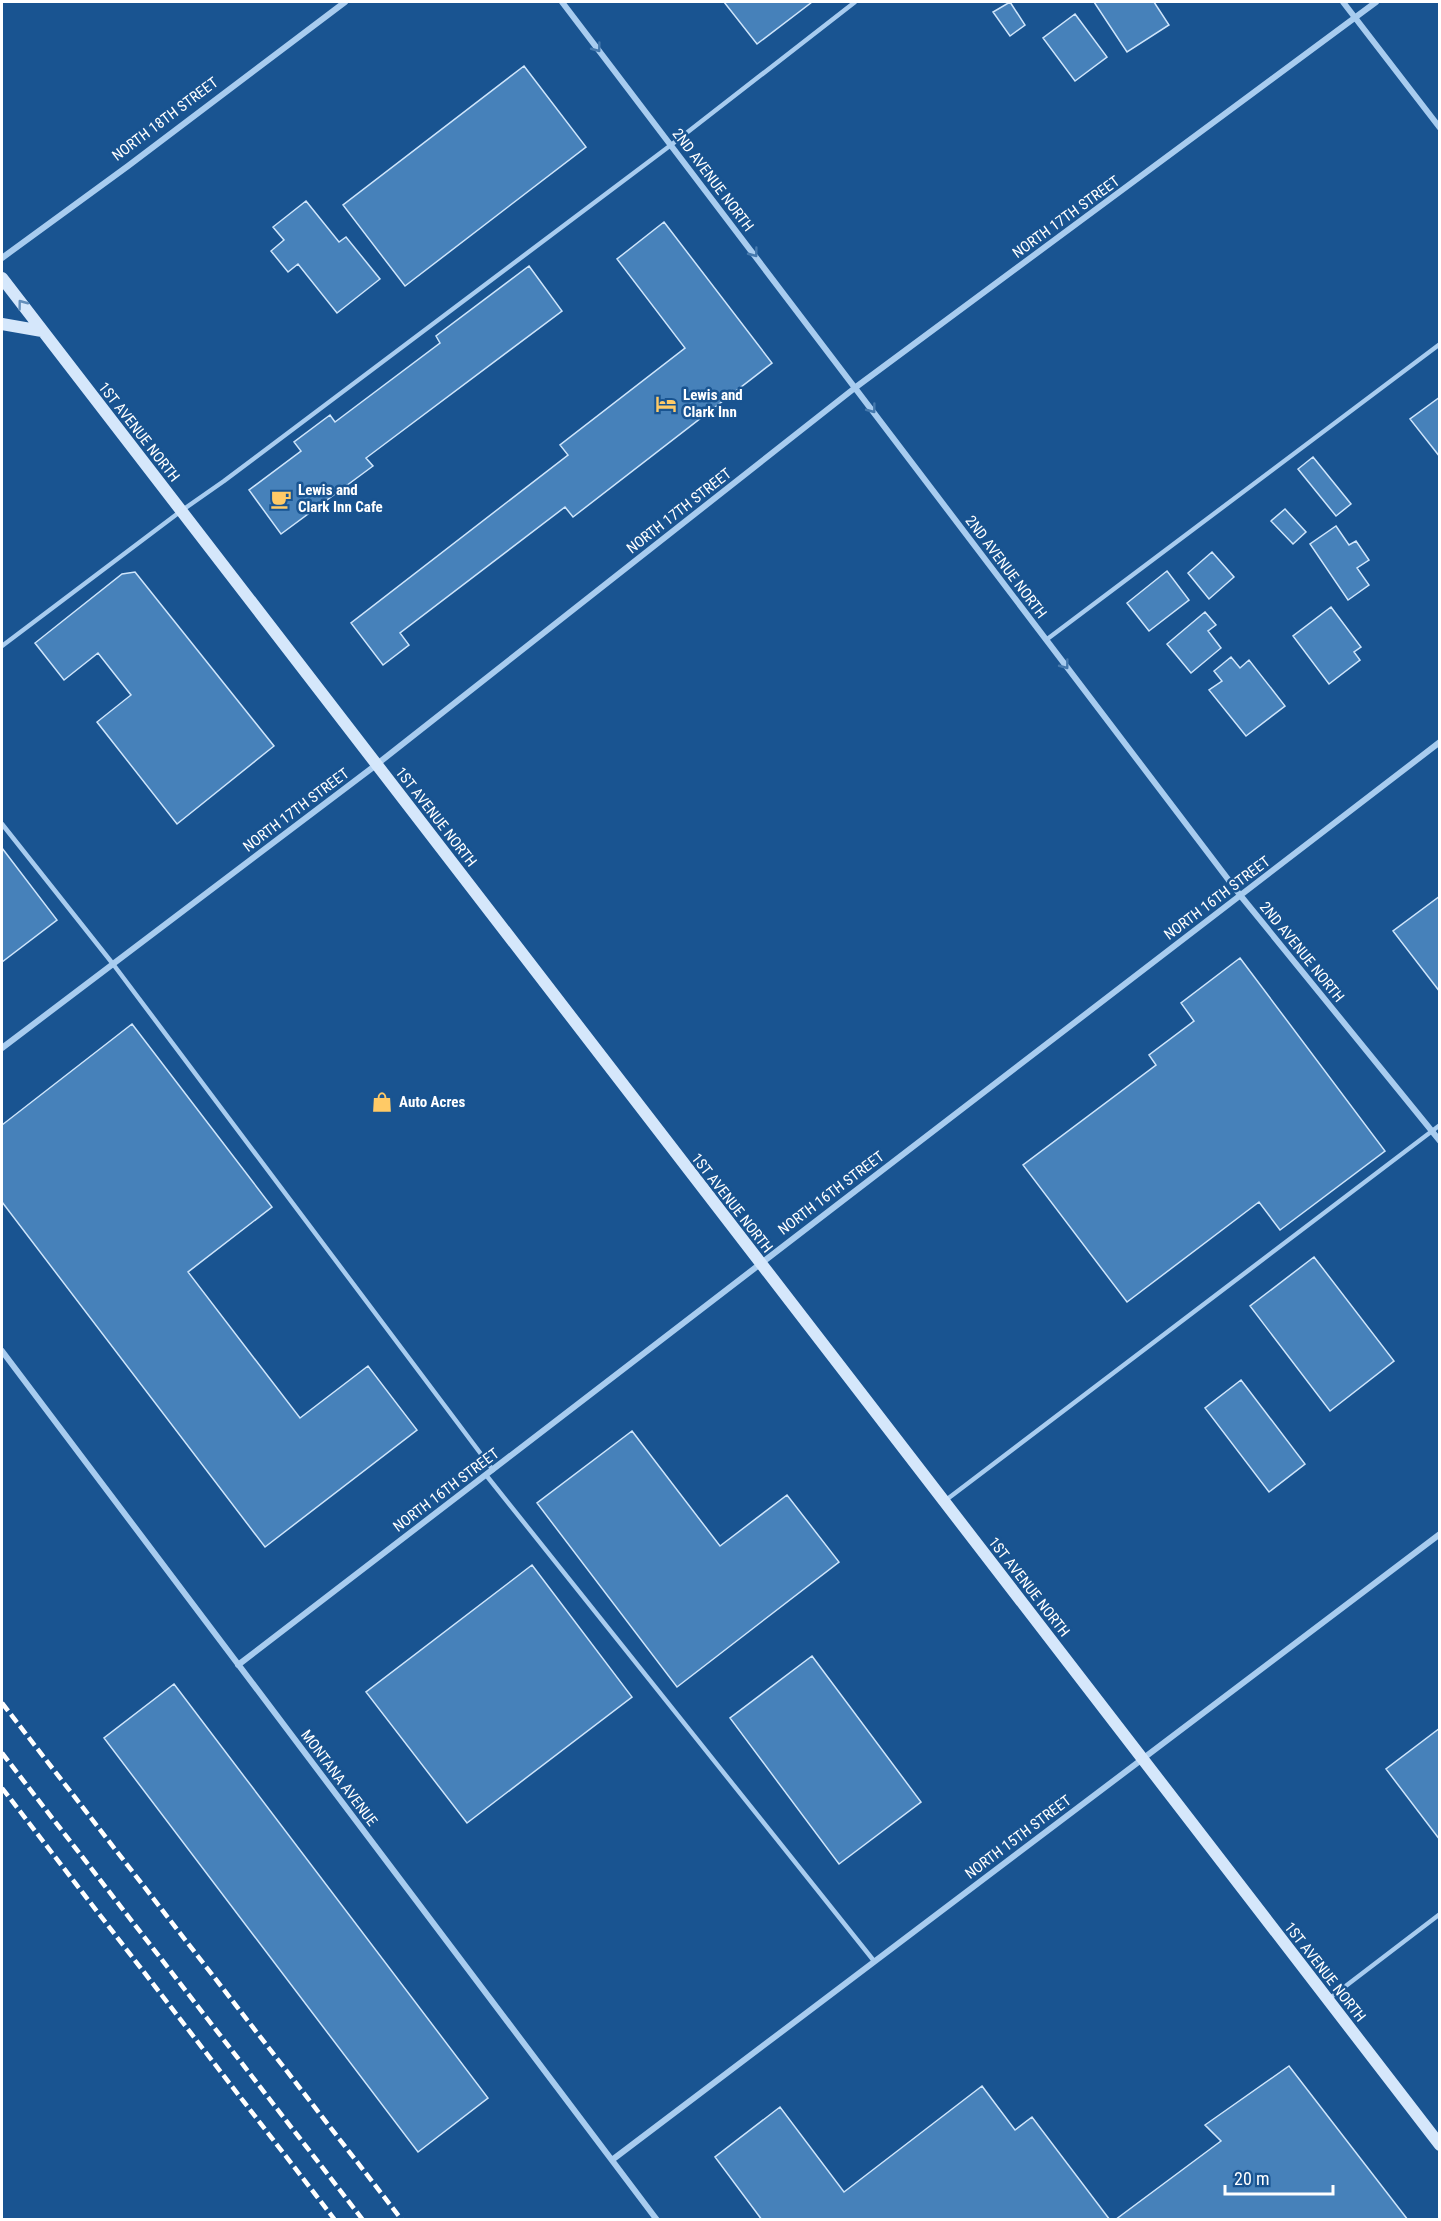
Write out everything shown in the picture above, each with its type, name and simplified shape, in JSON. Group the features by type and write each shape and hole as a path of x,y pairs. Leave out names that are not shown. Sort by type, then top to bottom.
{"main road":[{"name":"1ST AVENUE NORTH","path":"2,278 1440,2145"},
{"path":"2,324 42,331"}],"street":[{"name":"NORTH 18TH STREET","path":"2,258 345,2"},
{"name":"2ND AVENUE NORTH","path":"562,2 1240,895 1440,1141"},
{"path":"1343,2 1440,128"},
{"name":"NORTH 17TH STREET","path":"2,1048 376,765 856,387 1376,2"},
{"name":"NORTH 16TH STREET","path":"238,1665 1440,742"},
{"name":"MONTANA AVENUE","path":"2,1352 657,2220"},
{"name":"NORTH 15TH STREET","path":"612,2160 1440,1534"}],"lane":[{"path":"2,646 181,511 224,482 671,145 855,2"},
{"path":"1046,639 1440,344"},
{"path":"2,824 113,964 493,1470"},
{"path":"944,1502 1440,1125"},
{"path":"486,1475 874,1961"},
{"path":"1327,2000 1440,1914"}],"building":[{"path":"724,2 812,2 757,44"},
{"path":"1010,2 1025,25 1010,36 993,12"},
{"path":"1094,2 1154,2 1169,25 1127,52"},
{"path":"1075,14 1107,57 1075,81 1043,38"},
{"path":"524,66 586,147 405,286 343,205"},
{"path":"306,201 339,242 346,237 380,279 337,313 298,264 288,272 271,251 284,240 273,227"},
{"name":"Lewis and Clark Inn","path":"664,222 772,363 573,517 565,507 400,633 409,645 383,665 351,623 568,455 560,445 685,348 617,259"},
{"path":"529,266 562,311 366,458 373,466 281,534 249,490 301,451 294,442 330,415 335,422 440,343 436,336"},
{"path":"1440,397 1440,457 1410,419"},
{"path":"1313,457 1351,504 1336,516 1298,469"},
{"path":"1285,509 1306,532 1293,544 1271,521"},
{"path":"1336,526 1349,545 1356,541 1369,560 1357,568 1369,585 1348,600 1310,544"},
{"path":"1212,552 1234,577 1209,599 1188,573"},
{"path":"1167,571 1189,600 1149,631 1127,603"},
{"path":"135,572 274,746 177,824 97,722 131,695 98,653 64,680 35,643 122,574"},
{"path":"1331,607 1361,647 1354,652 1360,660 1329,684 1293,636"},
{"path":"1205,612 1216,625 1208,631 1221,648 1191,673 1167,644"},
{"path":"1231,657 1240,668 1249,660 1285,706 1246,736 1209,690 1222,681 1214,671"},
{"path":"2,848 57,920 2,962"},
{"path":"1440,896 1440,992 1393,931"},
{"path":"1240,958 1385,1151 1280,1230 1259,1202 1127,1302 1023,1165 1156,1065 1149,1055 1194,1021 1181,1003"},
{"path":"132,1024 272,1207 188,1272 300,1418 368,1366 417,1430 265,1547 2,1202 2,1125"},
{"path":"1314,1257 1394,1361 1330,1411 1250,1306"},
{"path":"1241,1380 1305,1464 1269,1492 1205,1408"},
{"path":"632,1431 720,1546 787,1495 839,1562 677,1687 537,1503"},
{"path":"532,1565 632,1697 467,1823 366,1692"},
{"path":"812,1656 921,1802 839,1864 730,1718"},
{"path":"174,1684 488,2098 418,2152 104,1738"},
{"path":"1440,1728 1440,1840 1386,1769"},
{"path":"1289,2066 1408,2220 1115,2220 1221,2141 1205,2125"},
{"path":"982,2086 1015,2130 1032,2117 1110,2220 762,2220 715,2157 780,2107 844,2192"}],"railway":[{"path":"2,1703 402,2220"},
{"path":"2,1753 363,2220"},
{"path":"2,1788 335,2220"}],"place":[{"name":"Lewis and Clark Inn","path":"666,404"},
{"name":"Lewis and Clark Inn Cafe","path":"281,499"},
{"name":"Auto Acres","path":"382,1102"}]}
